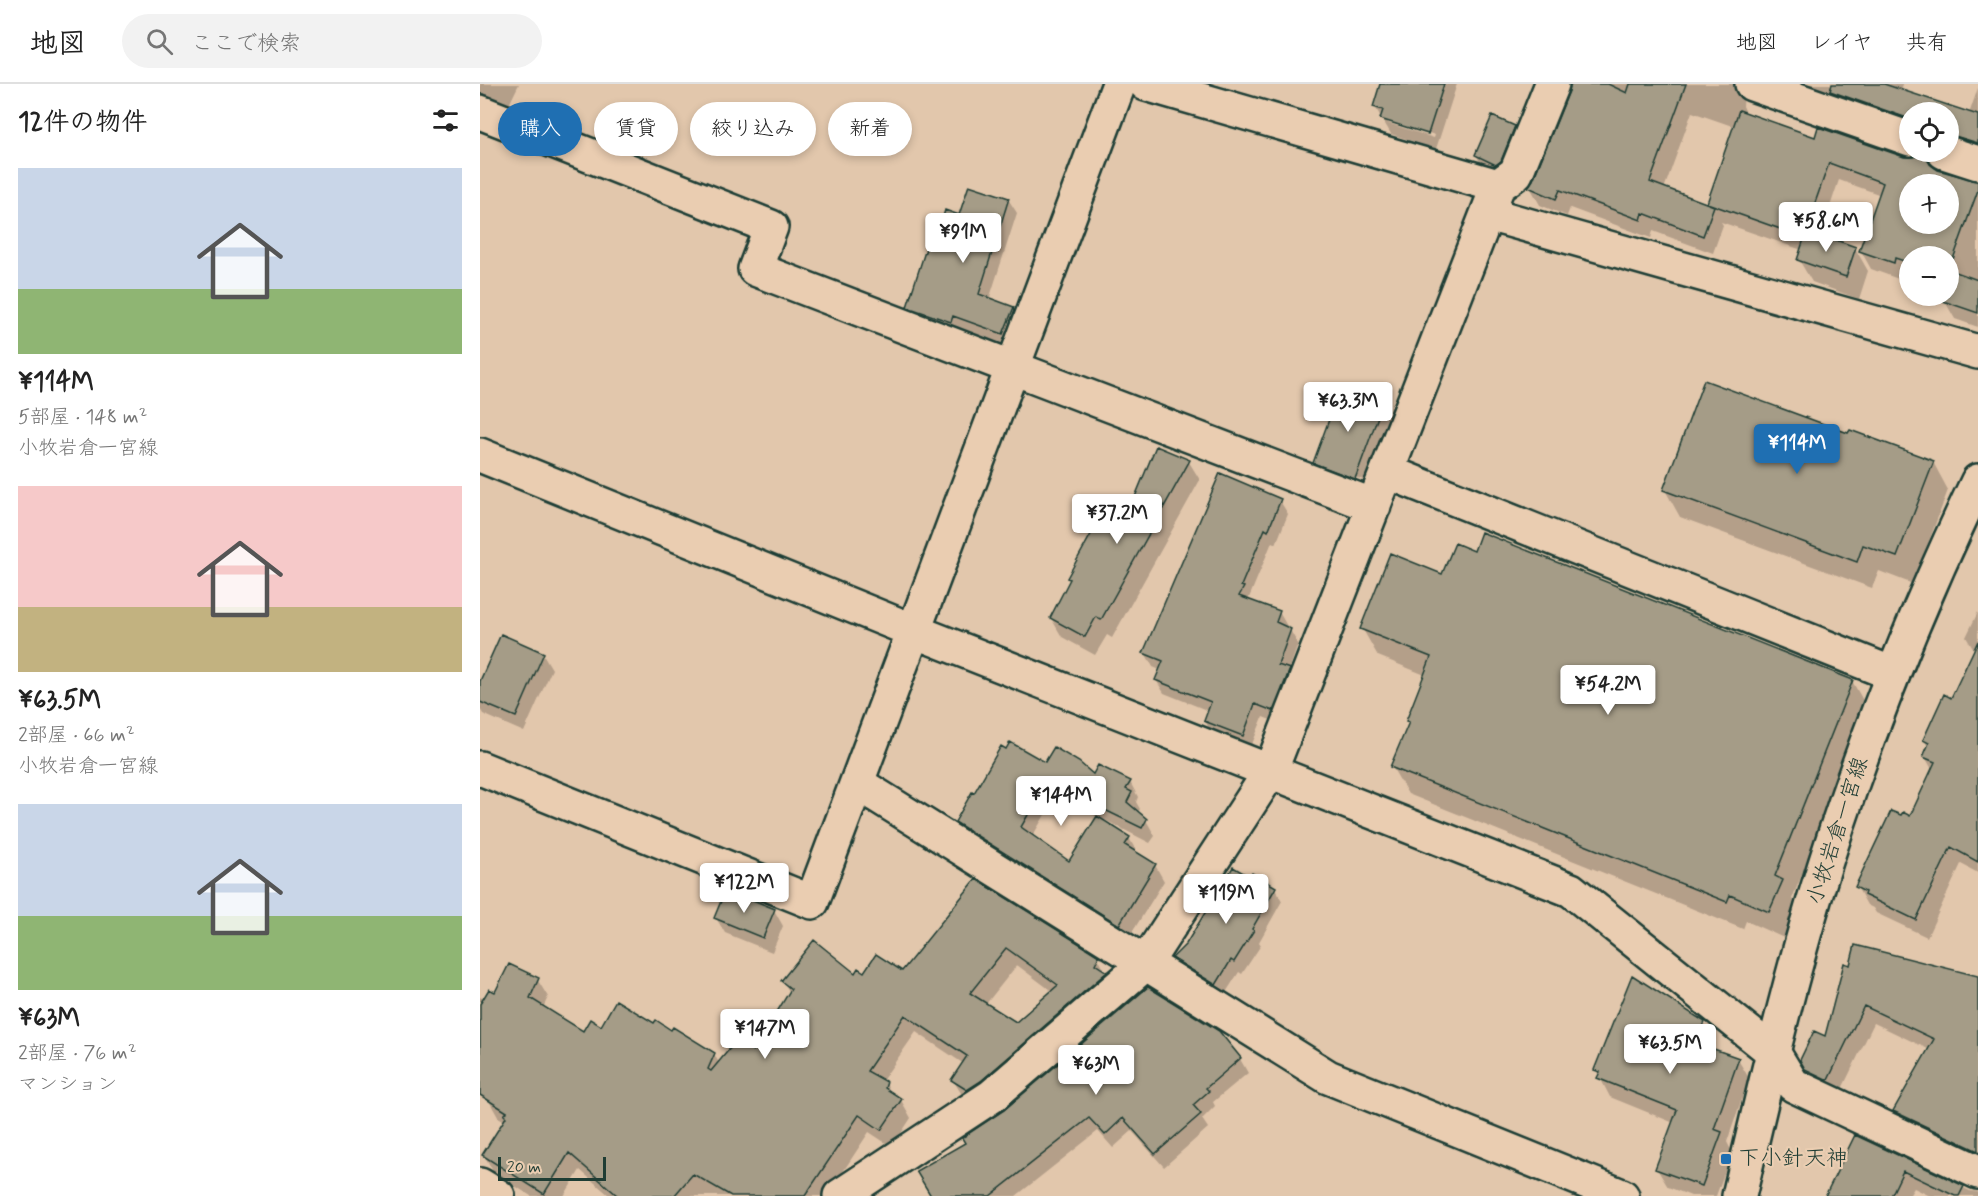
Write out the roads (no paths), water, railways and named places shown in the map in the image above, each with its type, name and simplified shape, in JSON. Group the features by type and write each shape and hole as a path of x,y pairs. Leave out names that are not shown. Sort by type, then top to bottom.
{"street":[{"path":"480,768 812,902 1119,84"},
{"path":"1146,84 1493,200 1978,352"},
{"path":"840,1196 992,1096 1145,964 1270,772 1493,200 1516,173 1552,84"},
{"path":"1752,84 1899,135"},
{"path":"480,112 771,227 755,269 1374,506"},
{"path":"1959,157 1978,163"},
{"path":"480,455 914,631 1571,890 1773,1052 1793,1085 1978,1172"},
{"path":"1388,472 1893,674"},
{"name":"小牧岩倉一宮線","path":"1740,1196 1773,1052 1814,900 1857,768 1893,674 1948,544 1978,481"},
{"path":"857,783 1328,1077 1622,1196"},
{"path":"480,1185 498,1196"}],"place":[{"name":"下小針天神","path":"1726,1159"}]}
